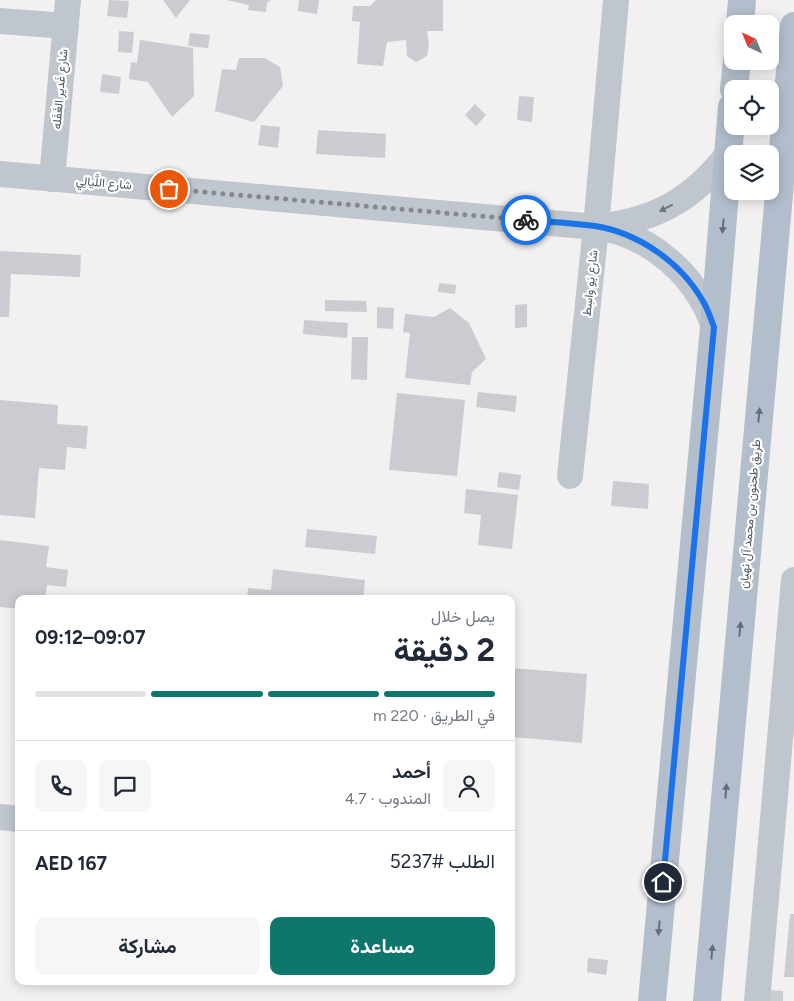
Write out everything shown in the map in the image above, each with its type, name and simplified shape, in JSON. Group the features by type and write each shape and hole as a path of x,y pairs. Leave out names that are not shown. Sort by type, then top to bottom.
{"main road":[{"path":"741,15 742,0"},
{"name":"طريق طحنون بن محمد آل نهيان","path":"707,1001 791,95 794,39"},
{"path":"652,1001 724,200"}],"street":[{"name":"شارع غَدير الغَفَله","path":"52,178 68,0"},
{"name":"شارع يَو واسِط","path":"570,476 596,226 616,0"},
{"path":"0,21 66,26"},
{"name":"شارع اللَّيالِي","path":"596,226 640,219 667,208 698,187 724,159"},
{"name":"شارع اللَّيالِي","path":"0,174 596,226 623,233 647,245 669,260 688,280 704,302 714,327"},
{"path":"757,1001 794,580"},
{"path":"0,817 15,819"}],"building":[{"path":"109,0 129,1 127,18 107,16"},
{"path":"163,0 190,0 176,18"},
{"path":"226,0 271,0 267,3 266,12 248,10 249,5"},
{"path":"299,0 319,0 317,14 298,11"},
{"path":"376,0 443,0 443,31 427,31 429,45 427,56 416,62 407,56 406,40 387,42 383,66 357,64 360,22 352,21 353,6 370,6"},
{"path":"119,31 134,32 132,53 118,52"},
{"path":"190,33 210,35 208,48 188,46"},
{"path":"140,40 193,48 194,96 172,117 148,82 129,79 131,62 137,63"},
{"path":"239,58 265,58 280,67 283,86 254,122 215,111 222,69 236,70"},
{"path":"102,74 121,77 119,94 100,92"},
{"path":"519,96 534,97 532,122 517,120"},
{"path":"475,104 486,115 476,126 465,115"},
{"path":"261,125 280,127 278,148 258,145"},
{"path":"318,130 386,134 385,158 316,154"},
{"path":"0,251 81,255 80,277 11,274 9,317 0,317"},
{"path":"439,283 456,285 455,294 438,292"},
{"path":"325,300 366,301 367,312 325,311"},
{"path":"527,304 527,327 515,328 515,305"},
{"path":"377,307 394,308 393,329 377,328"},
{"path":"450,308 469,323 486,359 472,372 470,385 405,378 410,333 403,332 405,314 434,317"},
{"path":"304,320 348,323 347,338 303,334"},
{"path":"352,337 368,337 367,380 351,379"},
{"path":"478,392 517,396 515,412 476,407"},
{"path":"397,393 465,400 457,476 389,470"},
{"path":"0,400 58,405 57,424 88,426 86,449 67,447 65,470 39,468 35,518 0,515"},
{"path":"499,472 521,475 519,490 497,487"},
{"path":"613,481 649,484 648,509 611,506"},
{"path":"466,489 518,495 512,549 478,545 481,515 464,513"},
{"path":"307,529 377,536 375,554 305,547"},
{"path":"0,540 49,546 46,567 68,570 66,587 47,585 46,595 15,595 15,609 0,607"},
{"path":"273,569 365,580 363,595 247,595 248,588 271,590"},
{"path":"515,668 587,674 582,743 515,737"},
{"path":"790,914 794,914 794,977 784,977"},
{"path":"588,958 608,960 606,975 587,972"},
{"path":"767,990 783,991 783,1001 766,1001"}],"way so far":[{"path":"169,189 526,220"}],"route":[{"path":"526,220 596,226 623,233 647,245 669,260 688,280 704,302 714,327 663,882"}]}
